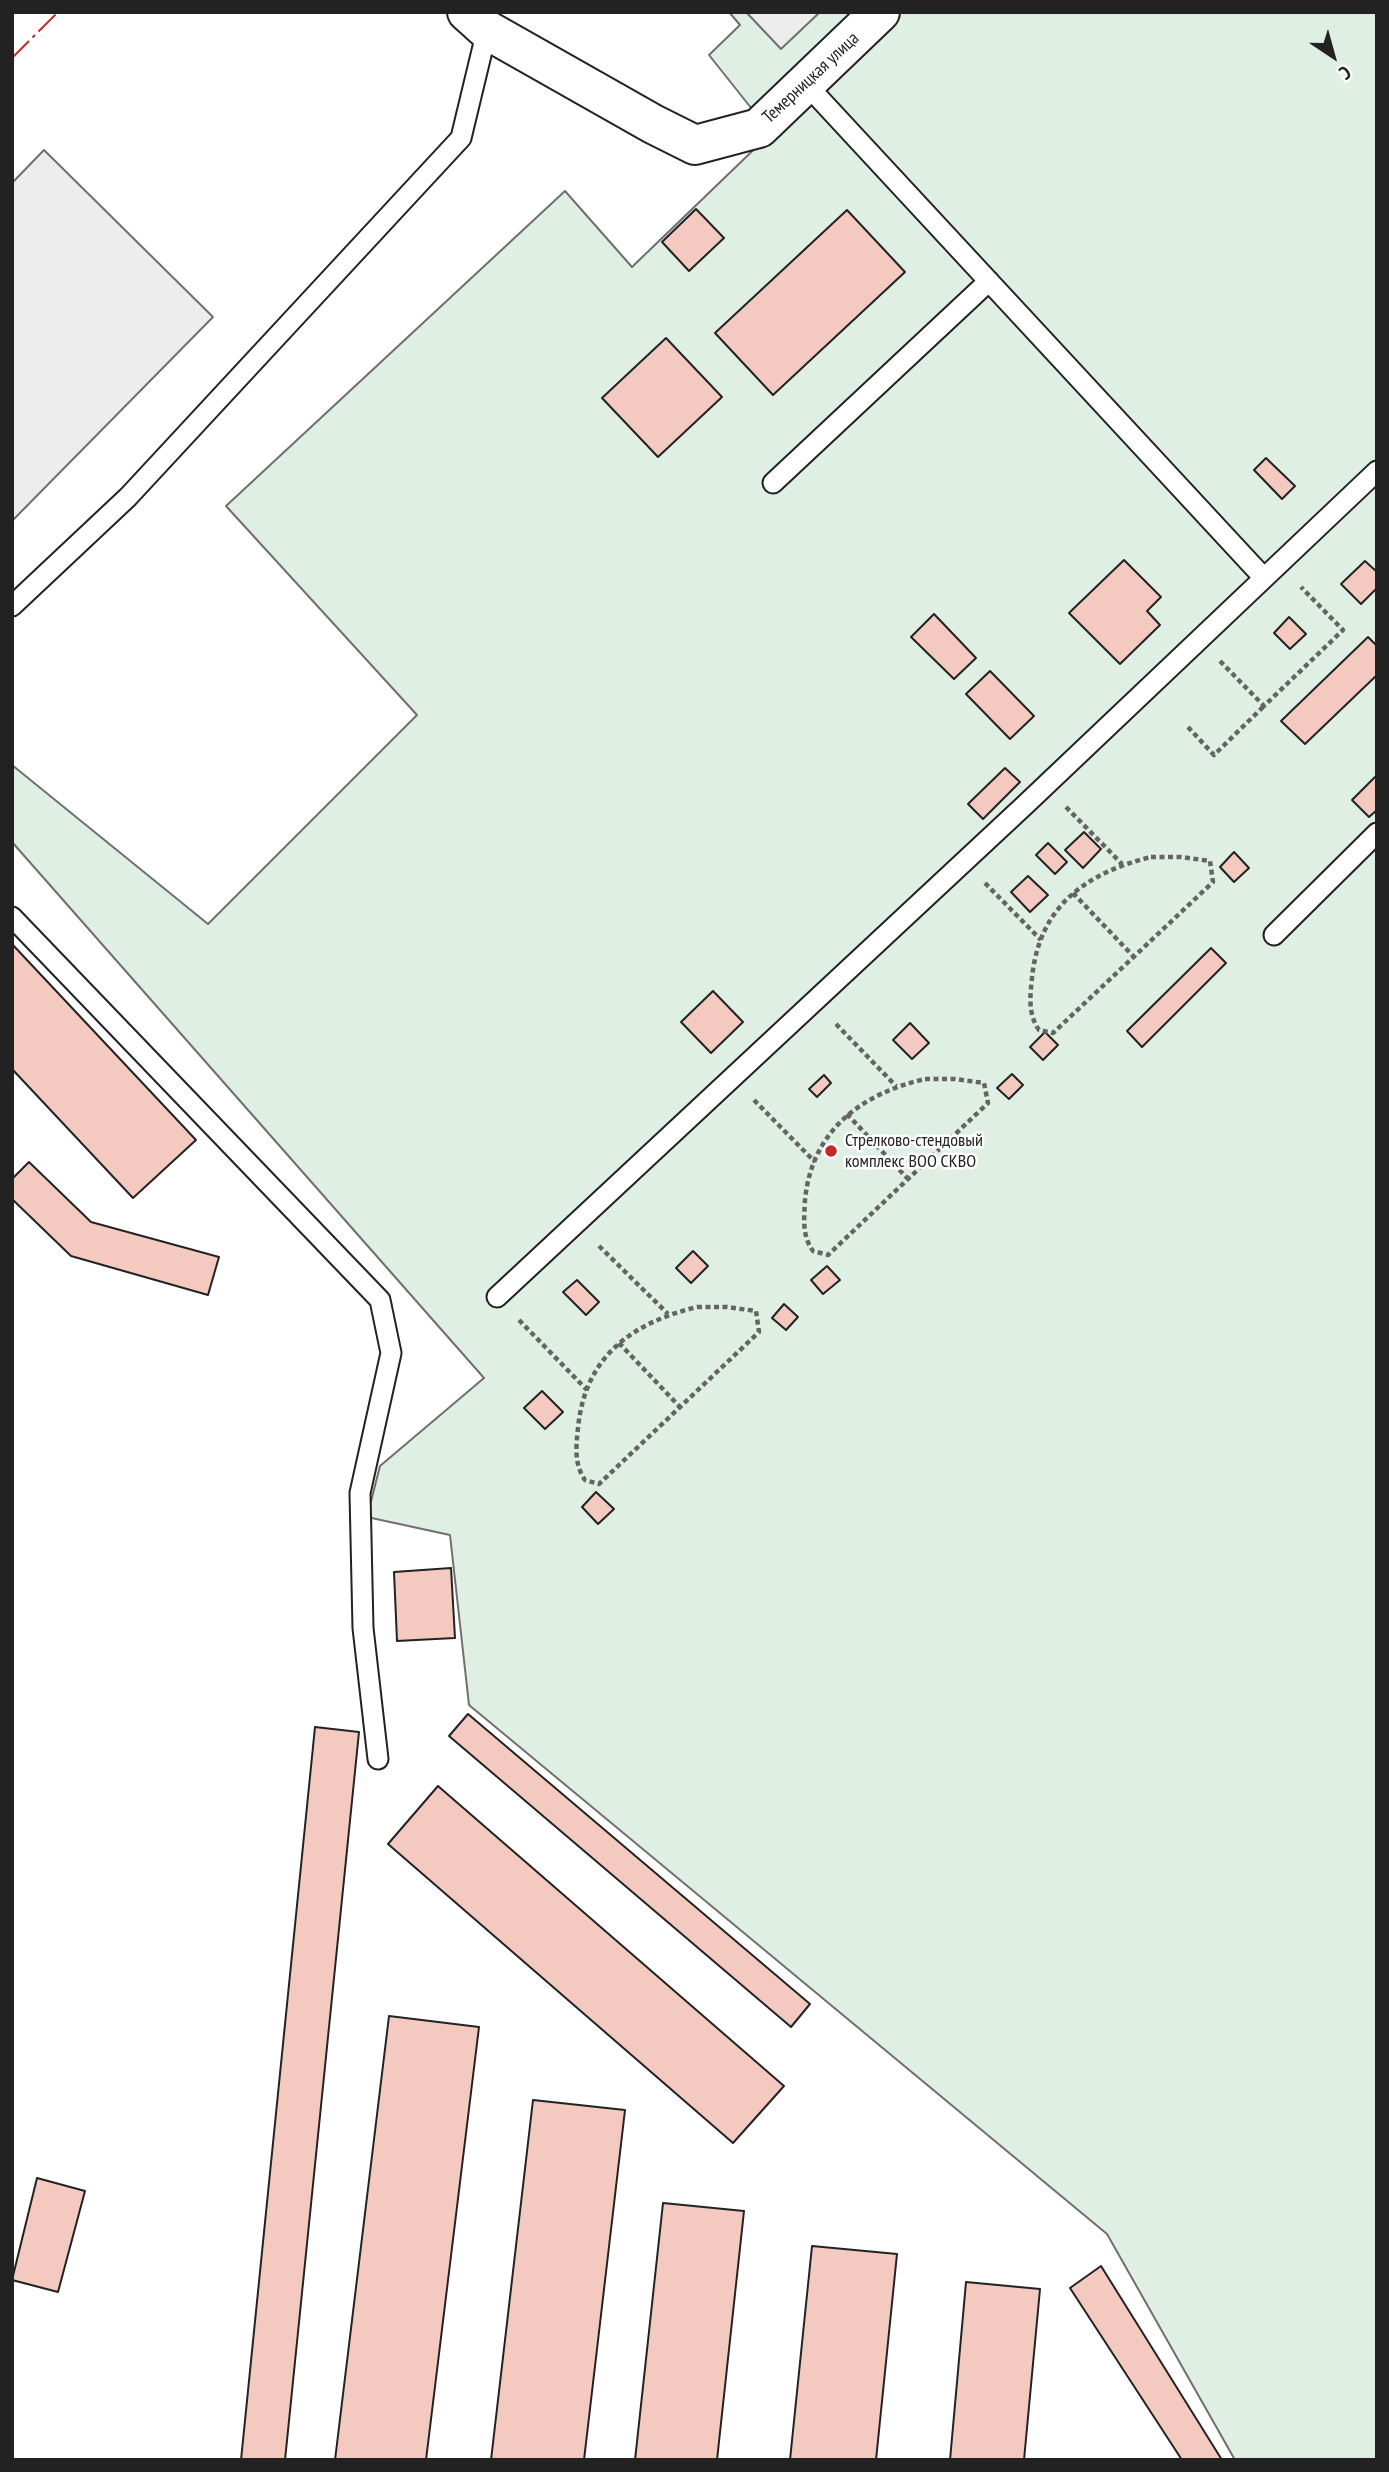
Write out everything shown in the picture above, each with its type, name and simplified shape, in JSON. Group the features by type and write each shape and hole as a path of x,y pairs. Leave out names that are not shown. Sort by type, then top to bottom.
{"street":[{"name":"Темерницкая улица","path":"477,21 653,124 695,145 759,128 880,12"}],"lane":[{"path":"12,606 128,498 461,138 477,21"},
{"path":"806,84 1264,578"},
{"path":"773,483 989,281"},
{"path":"497,1297 1279,564 1373,484"},
{"path":"1274,935 1377,833"},
{"path":"12,916 380,1300 391,1353 360,1493 363,1628 378,1759"}],"path":[{"path":"1188,726 1214,755 1342,630 1279,564"},
{"path":"1199,639 1264,706"},
{"path":"1045,786 1122,864"},
{"path":"1152,857 1210,861 1213,882 1053,1033 1039,1030 1031,1018 1030,993 1034,954 1047,926 1073,893 1090,880 1122,864 1152,857"},
{"path":"964,861 1041,940"},
{"path":"1073,893 1134,957"},
{"path":"814,1002 896,1086"},
{"path":"732,1079 815,1161"},
{"path":"925,1079 984,1083 988,1103 828,1255 813,1251 805,1240 804,1214 808,1176 821,1147 847,1114 863,1101 896,1086 925,1079"},
{"path":"847,1114 908,1179"},
{"path":"577,1224 668,1314"},
{"path":"497,1297 587,1390"},
{"path":"697,1307 756,1311 760,1332 599,1483 585,1480 577,1469 576,1443 580,1404 593,1376 619,1343 636,1330 668,1314 697,1307"},
{"path":"619,1343 680,1407"}],"green space":[{"name":"Стрелково-стендовый комплекс ВОО СКВО","path":"729,12 1377,12 1377,2460 1235,2460 1107,2234 469,1705 450,1535 367,1517 380,1466 484,1378 12,842 12,765 208,924 417,715 226,506 565,191 632,267 771,133 709,55 740,25"}],"shaded area":[{"path":"746,12 820,12 781,49"},
{"path":"44,150 213,317 12,521 12,183"}],"building":[{"path":"696,209 724,238 689,271 662,242"},
{"path":"847,210 905,272 773,395 715,333"},
{"path":"666,338 722,397 658,457 602,398"},
{"path":"1266,458 1295,486 1282,499 1254,470"},
{"path":"1124,560 1161,597 1147,611 1160,625 1120,664 1069,613"},
{"path":"1365,561 1377,572 1377,588 1361,604 1341,584"},
{"path":"934,614 976,658 954,679 911,637"},
{"path":"1289,617 1306,634 1290,649 1274,633"},
{"path":"1368,637 1377,646 1377,675 1305,744 1281,721"},
{"path":"990,671 1034,716 1010,739 966,694"},
{"path":"1005,768 1020,782 983,819 968,804"},
{"path":"1377,775 1377,810 1369,817 1352,800"},
{"path":"1084,832 1101,849 1083,868 1065,850"},
{"path":"1048,843 1067,862 1055,874 1036,855"},
{"path":"1234,852 1249,868 1234,882 1220,867"},
{"path":"1028,876 1048,895 1030,912 1011,892"},
{"path":"12,944 196,1140 133,1198 12,1069"},
{"path":"1211,948 1226,963 1142,1047 1127,1031"},
{"path":"713,991 743,1022 711,1053 681,1022"},
{"path":"910,1023 929,1043 912,1059 893,1040"},
{"path":"1045,1032 1058,1045 1043,1060 1030,1047"},
{"path":"1012,1074 1023,1085 1009,1099 997,1088"},
{"path":"824,1075 831,1083 817,1097 809,1089"},
{"path":"29,1162 91,1222 219,1257 208,1295 71,1256 12,1199 12,1179"},
{"path":"693,1251 708,1266 691,1283 676,1268"},
{"path":"827,1266 840,1280 823,1294 811,1280"},
{"path":"577,1280 599,1302 586,1315 563,1292"},
{"path":"784,1304 798,1317 786,1330 772,1318"},
{"path":"542,1391 563,1412 545,1429 524,1408"},
{"path":"596,1492 614,1509 598,1524 582,1507"},
{"path":"451,1568 455,1638 397,1641 394,1572"},
{"path":"468,1714 810,2004 791,2027 449,1736"},
{"path":"315,1727 359,1732 285,2460 241,2460"},
{"path":"438,1786 784,2086 733,2143 388,1844"},
{"path":"389,2016 479,2027 426,2460 335,2460"},
{"path":"533,2100 625,2110 584,2460 491,2460"},
{"path":"37,2178 85,2191 58,2292 12,2280"},
{"path":"663,2203 744,2211 717,2460 635,2460"},
{"path":"812,2246 897,2254 876,2460 790,2460"},
{"path":"1101,2266 1222,2460 1182,2460 1070,2288"},
{"path":"966,2282 1040,2289 1024,2460 950,2460"}],"power":[{"path":"12,58 58,12"}],"place":[{"name":"Стрелково-стендовый комплекс ВОО СКВО","path":"831,1151"}]}
